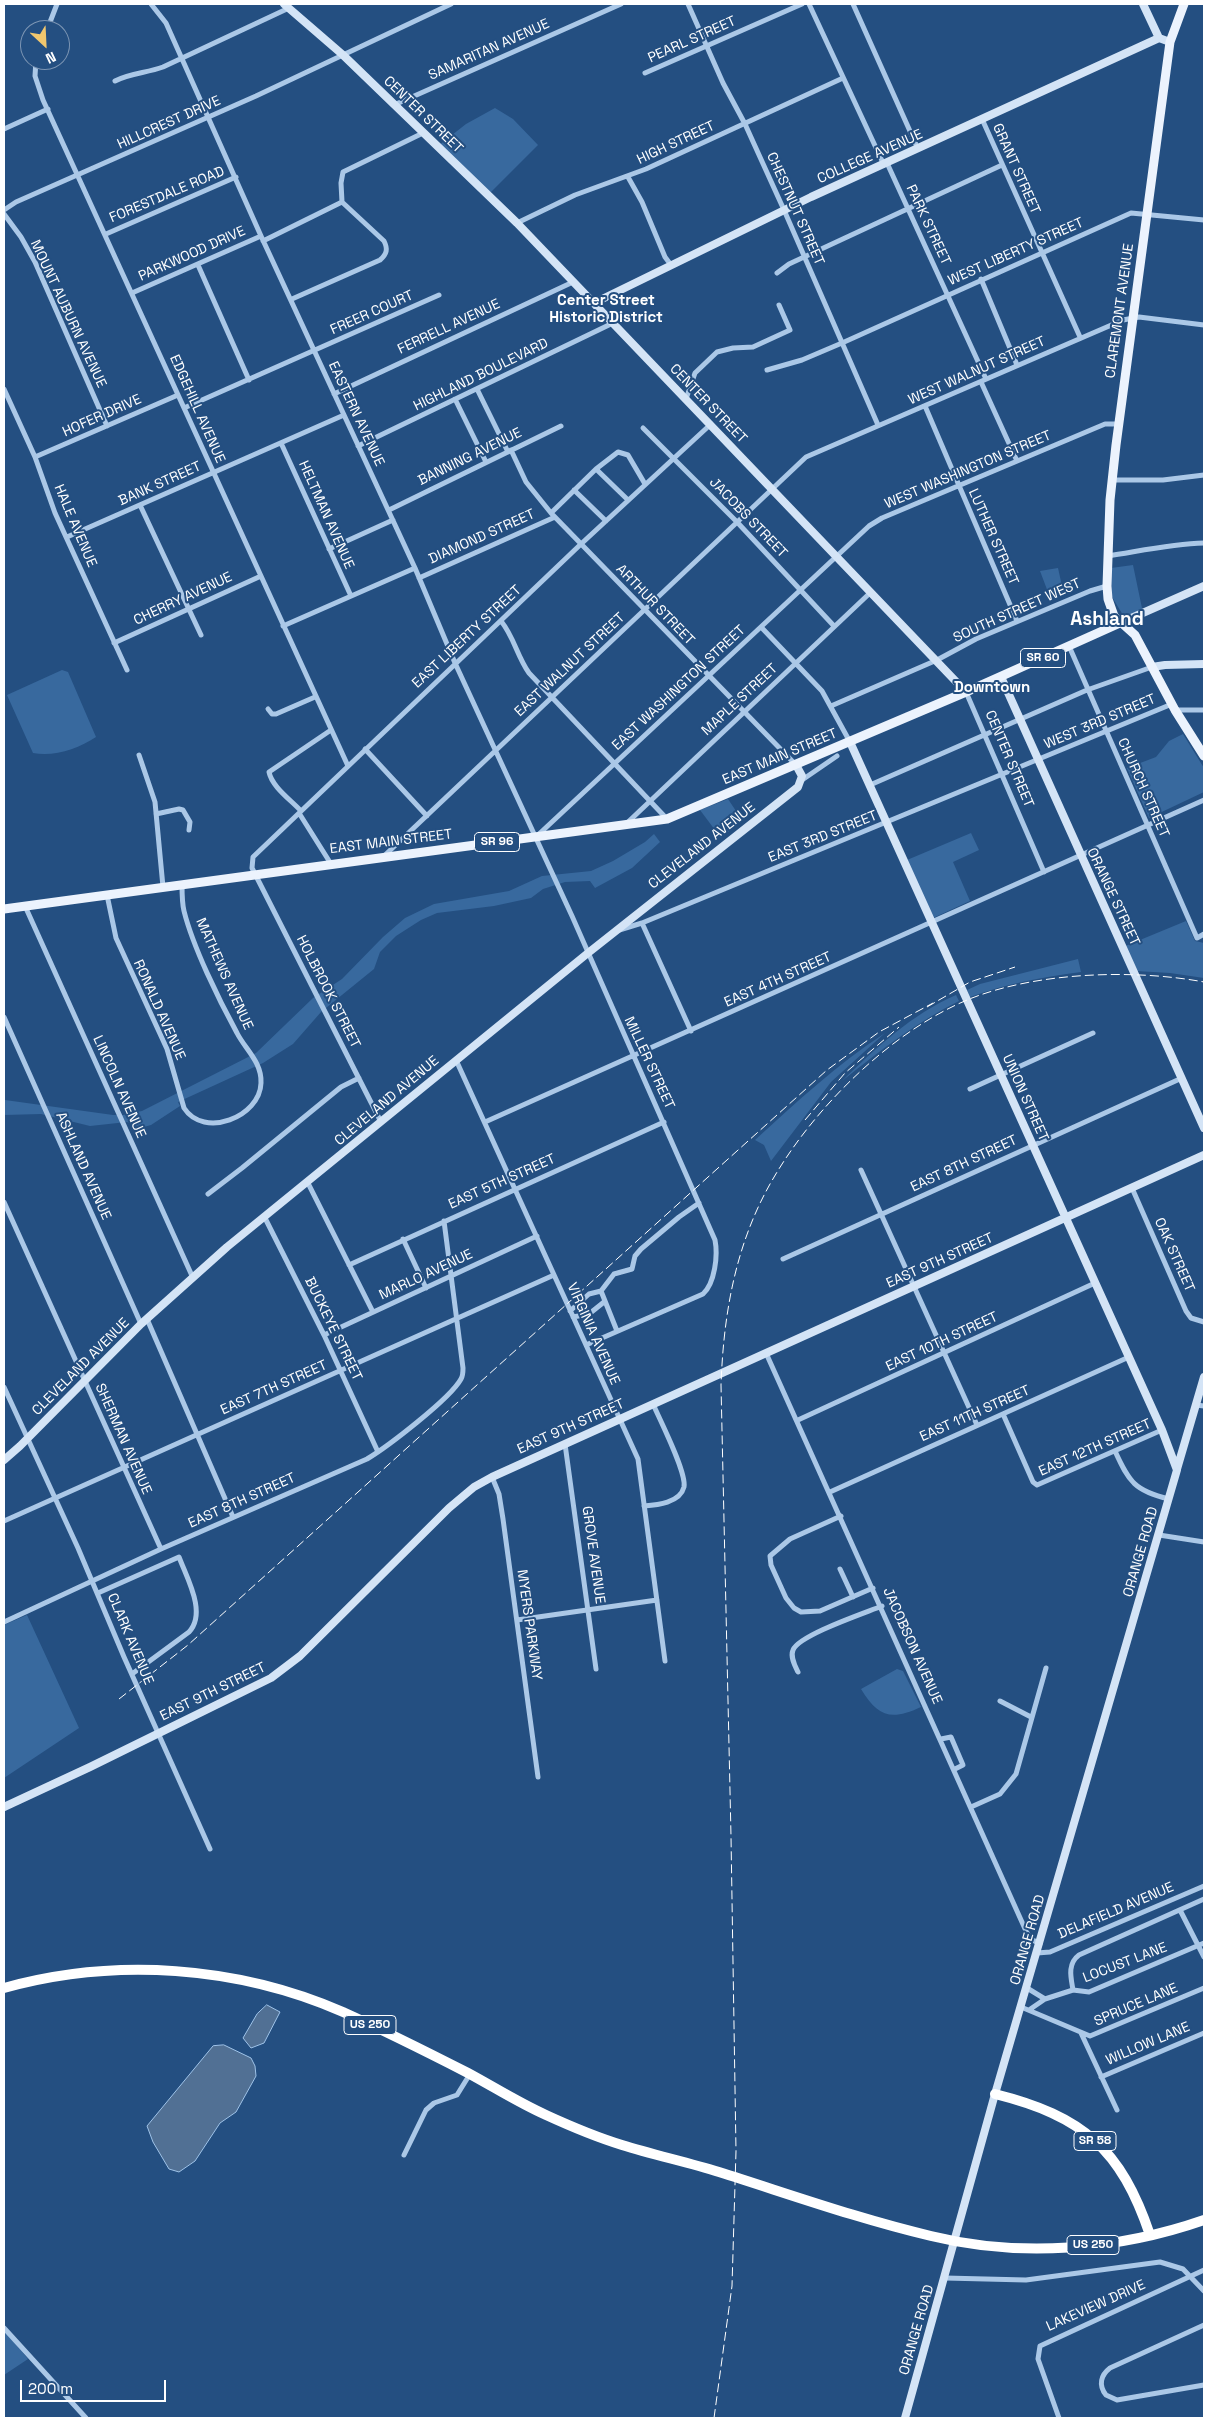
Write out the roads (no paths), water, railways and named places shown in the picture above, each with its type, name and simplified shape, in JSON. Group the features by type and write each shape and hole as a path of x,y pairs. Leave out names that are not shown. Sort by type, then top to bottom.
{"highway":[{"name":"US 250","path":"4,1988 63,1975 109,1970 160,1970 234,1978 286,1991 342,2012 470,2074 506,2096 567,2124 621,2145 715,2170 932,2236 978,2244 1061,2248 1110,2243 1150,2235 1204,2220"},
{"name":"SR 58","path":"996,2094 1031,2103 1057,2114 1077,2126 1098,2144 1118,2166 1130,2184 1150,2235"}],"main road":[{"path":"1143,4 1159,38 1170,42"},
{"name":"CLAREMONT AVENUE","path":"1184,4 1170,42 1111,480 1107,586 1109,604 1120,623 1132,630 1173,707 1204,756"},
{"name":"CENTER STREET","path":"286,6 343,55 517,223 773,488 966,692"},
{"name":"COLLEGE AVENUE","path":"594,303 784,210 1159,38"},
{"path":"1120,623 1204,586"},
{"name":"SR 60","path":"966,692 1120,623"},
{"path":"1152,667 1165,664 1204,664"},
{"name":"ORANGE STREET","path":"1000,677 1204,1128"},
{"name":"EAST MAIN STREET","path":"4,909 667,819 966,692"},
{"name":"UNION STREET","path":"850,742 1162,1430 1177,1467"},
{"path":"796,765 802,780"},
{"name":"CLEVELAND AVENUE","path":"4,1460 144,1322 193,1278 588,952 798,787 802,780"},
{"name":"EAST 9TH STREET","path":"4,1806 90,1767 284,1670 449,1508 474,1488 492,1477 1204,1155"},
{"name":"ORANGE ROAD","path":"905,2418 996,2094 1025,2009 1027,1988 1159,1535 1177,1467 1200,1405 1204,1377"}],"street":[{"path":"51,20 57,4"},
{"name":"EASTERN AVENUE","path":"151,4 166,23 182,57 262,238 394,520 455,664 536,837"},
{"name":"HILLCREST DRIVE","path":"4,210 16,202 209,118 451,4"},
{"name":"SAMARITAN AVENUE","path":"394,105 621,4"},
{"name":"CHESTNUT STREET","path":"688,4 723,83 784,210 878,425"},
{"name":"PEARL STREET","path":"645,73 802,4"},
{"name":"PARK STREET","path":"809,4 843,78 908,208 947,294 1017,461"},
{"path":"853,4 918,149"},
{"path":"115,81 128,75 150,72 286,6"},
{"name":"EDGEHILL AVENUE","path":"35,70 35,76 48,109 348,766"},
{"name":"HIGH STREET","path":"517,223 575,195 628,177 843,78"},
{"path":"4,129 48,109"},
{"name":"GRANT STREET","path":"982,119 1080,338"},
{"path":"292,299 380,260 386,254 387,249 384,241 342,202 341,183 343,172 424,133"},
{"path":"777,273 785,266 1002,165"},
{"name":"FORESTDALE ROAD","path":"106,234 236,177"},
{"path":"628,177 642,202 665,257 671,265"},
{"name":"PARKWOOD DRIVE","path":"132,293 342,202"},
{"name":"WEST LIBERTY STREET","path":"767,370 802,360 842,343 1131,212 1204,220"},
{"name":"MOUNT AUBURN AVENUE","path":"4,214 15,228 34,262 107,426"},
{"path":"198,265 249,380"},
{"path":"981,279 1017,365"},
{"name":"FERRELL AVENUE","path":"334,394 573,282"},
{"name":"FREER COURT","path":"184,408 439,295"},
{"path":"686,399 695,373 717,352 733,348 753,347 790,330 779,305"},
{"name":"WEST WALNUT STREET","path":"773,488 806,457 1080,338 1133,318 1204,325"},
{"name":"HIGHLAND BOULEVARD","path":"358,446 613,324"},
{"name":"HALE AVENUE","path":"4,389 35,458 55,513 127,670"},
{"name":"ARTHUR STREET","path":"477,389 526,482 553,515 796,765"},
{"name":"HOFER DRIVE","path":"35,458 178,395"},
{"path":"455,399 486,462"},
{"name":"LUTHER STREET","path":"925,406 1017,621"},
{"name":"BANK STREET","path":"67,537 344,415"},
{"name":"EAST LIBERTY STREET","path":"255,874 251,864 253,858 581,544 711,424"},
{"name":"WEST WASHINGTON STREET","path":"836,556 874,522 1105,424 1119,424"},
{"name":"BANNING AVENUE","path":"389,510 561,426"},
{"name":"JACOBS STREET","path":"643,428 737,522 834,626"},
{"name":"HELTMAN AVENUE","path":"281,443 351,596"},
{"name":"DIAMOND STREET","path":"419,578 553,515 574,490 612,455 622,451 630,458 645,484"},
{"path":"596,469 628,500"},
{"path":"1111,480 1163,480 1204,475"},
{"name":"EAST WALNUT STREET","path":"383,857 773,488"},
{"path":"574,490 606,521"},
{"path":"140,505 201,635"},
{"path":"329,549 394,520"},
{"path":"1107,556 1138,552 1172,544 1204,543"},
{"name":"EAST WASHINGTON STREET","path":"536,837 836,556"},
{"name":"DIAMOND STREET","path":"283,626 415,568"},
{"name":"CHERRY AVENUE","path":"114,643 261,576"},
{"name":"SOUTH STREET WEST","path":"831,706 937,660 976,639 1017,621 1107,586"},
{"name":"MAPLE STREET","path":"624,825 871,592"},
{"path":"501,621 510,632 524,667 651,799 667,819"},
{"path":"761,627 818,688 831,706 850,742"},
{"name":"CHURCH STREET","path":"1069,646 1197,938 1204,934"},
{"path":"870,785 1088,690 1152,667"},
{"name":"CENTER STREET","path":"966,692 1044,872"},
{"path":"268,709 272,714 276,714 315,697"},
{"name":"WEST 3RD STREET","path":"1038,761 1106,732 1173,707 1204,710"},
{"path":"331,730 269,772 270,778 300,812 331,864"},
{"path":"365,749 427,816"},
{"path":"139,755 150,785 156,814 163,887"},
{"name":"CLEVELAND AVENUE","path":"802,780 837,756"},
{"name":"EAST 3RD STREET","path":"616,931 642,923 1038,761"},
{"name":"EAST 4TH STREET","path":"484,1122 1204,800"},
{"path":"156,814 179,809 184,810 190,822 189,830"},
{"name":"MILLER STREET","path":"536,837 714,1235 716,1248 708,1288 696,1297 617,1331"},
{"name":"HOLBROOK STREET","path":"255,874 381,1122"},
{"name":"MATHEWS AVENUE","path":"182,884 184,912 199,953 235,1031 255,1060 260,1073 261,1083 257,1098 248,1110 235,1118"},
{"name":"RONALD AVENUE","path":"107,895 116,938 167,1049 184,1108 193,1117 205,1121 220,1122 235,1118"},
{"name":"LINCOLN AVENUE","path":"25,906 193,1278"},
{"path":"642,923 691,1031"},
{"name":"ASHLAND AVENUE","path":"4,1017 234,1517"},
{"path":"970,1089 1093,1033"},
{"name":"VIRGINIA AVENUE","path":"456,1060 638,1459 665,1660"},
{"path":"208,1194 341,1087 359,1078"},
{"name":"EAST 8TH STREET","path":"783,1259 1182,1078"},
{"name":"EAST 5TH STREET","path":"349,1265 444,1220 664,1122"},
{"path":"861,1170 978,1426"},
{"path":"308,1183 373,1312"},
{"name":"OAK STREET","path":"1132,1188 1186,1311 1192,1318 1204,1322"},
{"name":"SHERMAN AVENUE","path":"4,1202 161,1549"},
{"path":"572,1314 589,1294 601,1291 614,1274 632,1269 636,1256 641,1249 679,1216 699,1203"},
{"name":"BUCKEYE STREET","path":"265,1218 341,1370 378,1452"},
{"path":"444,1220 458,1318"},
{"name":"MARLO AVENUE","path":"324,1335 537,1236"},
{"path":"402,1240 426,1288"},
{"name":"EAST 7TH STREET","path":"4,1521 554,1274"},
{"name":"EAST 10TH STREET","path":"798,1420 1094,1283"},
{"path":"586,1345 617,1331 601,1291"},
{"path":"572,1314 589,1314 604,1302"},
{"name":"EAST 8TH STREET","path":"4,1622 92,1580 378,1452 397,1439 458,1384 463,1375 463,1368 458,1318"},
{"name":"JACOBSON AVENUE","path":"766,1353 882,1606 1026,1931 1031,1939 1040,1944"},
{"name":"EAST 11TH STREET","path":"830,1492 1128,1357"},
{"name":"CLARK AVENUE","path":"4,1387 56,1498 210,1848"},
{"path":"644,1506 668,1502 680,1494 684,1485 679,1464 653,1404"},
{"name":"EAST 12TH STREET","path":"1004,1414 1033,1482 1036,1485 1162,1430"},
{"name":"GROVE AVENUE","path":"565,1444 596,1669"},
{"path":"1115,1451 1127,1477 1134,1485 1146,1493 1169,1499"},
{"name":"MYERS PARKWAY","path":"492,1477 500,1500 538,1777"},
{"path":"841,1516 790,1539 775,1549 769,1560 790,1604 802,1612 820,1611 873,1588"},
{"path":"1159,1535 1204,1542"},
{"path":"98,1593 179,1558 181,1562 195,1602 196,1620 194,1626 189,1632 132,1674"},
{"path":"840,1569 852,1597"},
{"path":"517,1620 589,1608 657,1600"},
{"path":"798,1672 792,1656 794,1649 799,1643 826,1628 882,1606"},
{"path":"971,1807 1000,1794 1014,1777 1019,1767 1046,1668"},
{"path":"1000,1701 1032,1717"},
{"path":"941,1739 951,1737 962,1758 963,1765 955,1769"},
{"name":"DELAFIELD AVENUE","path":"1037,1953 1050,1952 1204,1886"},
{"path":"1073,1990 1070,1970 1074,1960 1079,1955 1204,1899"},
{"path":"1180,1910 1202,1944 1204,1957"},
{"name":"LOCUST LANE","path":"1025,2009 1048,1998 1073,1990 1084,1993 1095,1990 1202,1944"},
{"path":"1027,1988 1042,1998 1048,1998"},
{"name":"SPRUCE LANE","path":"1025,2009 1090,2036 1101,2033 1204,1988"},
{"name":"WILLOW LANE","path":"1101,2077 1204,2032"},
{"path":"1081,2033 1117,2110"},
{"path":"404,2155 426,2110 434,2103 457,2095 470,2074"},
{"path":"945,2278 1021,2280 1160,2262 1177,2266 1191,2276 1204,2291"},
{"name":"LAKEVIEW DRIVE","path":"1059,2418 1038,2359 1040,2346 1204,2270"},
{"path":"1204,2325 1110,2368 1103,2375 1101,2382 1106,2395 1117,2400 1204,2385"},
{"path":"4,2328 86,2418"}],"railway":[{"path":"927,1007 970,982 1015,967"},
{"path":"714,2418 732,2286 736,2151 721,1385 729,1300 745,1239 769,1186 790,1152 815,1120 873,1060 905,1035 939,1014 972,998 998,989 1056,978 1117,974 1148,975 1204,982"},
{"path":"119,1699 188,1645 827,1070 879,1032 933,1003"},
{"path":"805,1120 845,1073 899,1027"}],"district":[{"name":"Center Street Historic District","path":"606,310"},
{"name":"Ashland","path":"1107,620"},
{"name":"Downtown","path":"992,688"}]}
